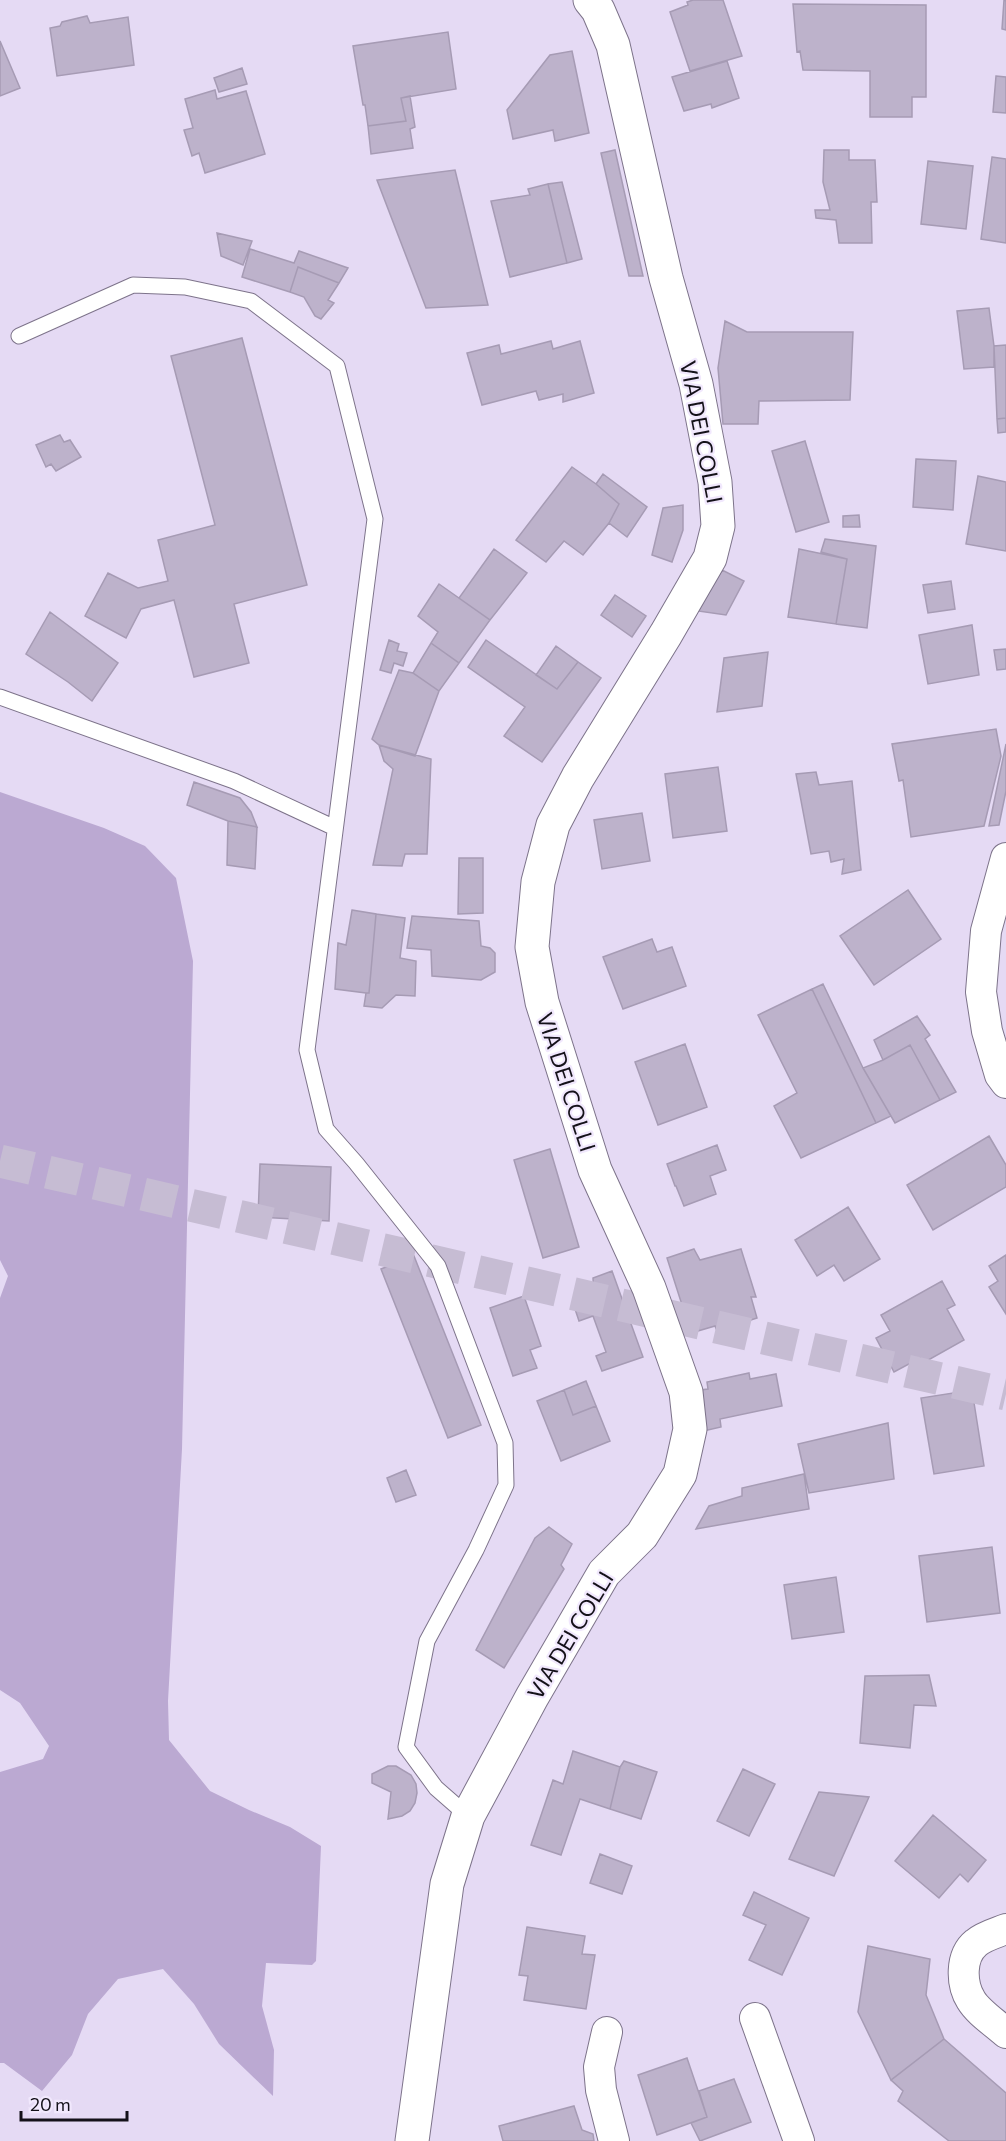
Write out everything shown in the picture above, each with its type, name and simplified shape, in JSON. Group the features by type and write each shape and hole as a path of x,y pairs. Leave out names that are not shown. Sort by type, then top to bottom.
{"street":[{"name":"VIA DEI COLLI","path":"412,2141 447,1884 468,1816 532,1697 604,1573 642,1534 680,1474 690,1429 686,1392 649,1288 596,1170 542,1002 532,947 538,882 553,825 578,777 710,558 718,526 715,482 696,384 666,278 613,45 600,3"},
{"path":"1006,858 986,931 981,992 987,1031 1000,1075 1006,1083"},
{"path":"1006,1929 978,1941 967,1955 964,1966 966,1990 971,2002 1006,2032"},
{"path":"755,2018 799,2141"},
{"path":"607,2032 599,2067 601,2090 614,2141"}],"lane":[{"path":"19,336 133,285 185,287 251,301 336,366 375,519 307,1050 326,1129 438,1266 505,1443 506,1485 476,1550 427,1641 406,1747 436,1788 468,1816"},
{"path":"0,697 234,781 335,828"}],"shaded area":[{"path":"0,792 104,828 145,846 176,878 193,961 182,1449 168,1701 169,1740 210,1791 290,1827 321,1846 316,1961 312,1965 266,1963 262,2006 274,2050 273,2096 219,2044 194,2004 163,1969 118,1979 88,2014 72,2055 42,2091 4,2063 0,2063 0,1772 43,1759 49,1746 20,1703 0,1690 0,1298 8,1276 0,1260"}],"building":[{"path":"723,0 742,56 690,71 670,12 688,5 687,2"},
{"path":"1004,0 1006,1 1006,30 1002,29"},
{"path":"793,4 926,5 926,97 912,97 912,117 870,117 870,71 803,70 800,51 797,52"},
{"path":"87,16 90,23 128,17 134,65 57,76 50,28 60,26 62,22"},
{"path":"448,32 456,89 401,98 406,121 368,126 353,46"},
{"path":"0,41 20,88 0,96"},
{"path":"572,51 589,133 555,141 553,130 513,139 507,110 550,55"},
{"path":"727,61 739,98 712,108 711,104 684,111 672,77"},
{"path":"242,68 247,84 219,92 214,78"},
{"path":"996,76 1006,77 1006,113 993,112"},
{"path":"215,90 217,99 246,91 265,154 205,173 199,153 192,156 184,130 193,128 185,99"},
{"path":"410,96 415,127 410,129 413,148 371,154 368,126 406,121 401,98"},
{"path":"615,150 643,276 629,276 601,153"},
{"path":"824,150 849,150 849,160 875,160 877,202 871,202 872,243 839,243 836,220 816,218 815,210 830,210 823,182"},
{"path":"992,157 1006,159 1006,243 981,239"},
{"path":"928,161 973,166 966,229 921,224"},
{"path":"455,170 488,305 426,308 377,180"},
{"path":"562,182 582,259 567,263 548,184"},
{"path":"548,184 567,263 510,277 491,201 530,195 528,189"},
{"path":"217,233 252,241 243,265 221,256"},
{"path":"250,249 294,263 299,251 348,268 339,283 298,267 290,292 242,277"},
{"path":"298,267 339,283 328,300 334,303 321,319 315,316 304,297 290,292"},
{"path":"989,308 994,367 964,369 957,311"},
{"path":"725,321 747,332 853,332 850,400 759,401 758,424 723,424 718,368"},
{"path":"242,338 307,585 234,604 249,663 194,677 174,600 141,609 126,638 85,616 108,573 138,588 168,581 158,540 215,525 171,356"},
{"path":"551,341 553,349 580,341 594,393 563,402 563,394 539,400 536,391 482,405 467,353 499,345 501,354"},
{"path":"1006,345 1006,418 997,419 994,346"},
{"path":"1006,418 1006,432 998,433 997,419"},
{"path":"60,435 64,442 70,440 81,457 56,471 51,464 46,467 36,445"},
{"path":"805,441 829,522 796,532 772,451"},
{"path":"916,459 956,461 953,510 913,507"},
{"path":"572,467 619,504 609,523 583,555 564,541 546,562 516,540"},
{"path":"603,474 647,507 627,537 609,523 619,504 596,484"},
{"path":"978,476 1006,482 1006,551 966,544"},
{"path":"683,505 683,530 672,562 652,555 663,508"},
{"path":"859,515 860,527 843,527 843,516"},
{"path":"825,539 876,546 867,628 836,624 847,559 821,552"},
{"path":"494,549 527,573 490,620 459,598"},
{"path":"799,549 847,559 836,624 788,617"},
{"path":"722,570 744,581 726,615 698,611"},
{"path":"951,581 955,609 928,613 923,585"},
{"path":"439,584 490,620 459,663 431,643 438,632 418,616"},
{"path":"615,595 646,616 632,637 601,615"},
{"path":"50,612 118,663 92,701 26,654"},
{"path":"972,625 979,675 928,684 919,635"},
{"path":"389,640 399,644 397,651 407,653 403,666 394,663 391,673 380,670"},
{"path":"486,640 557,689 578,662 601,678 542,762 504,736 525,707 468,667"},
{"path":"431,643 459,663 439,691 413,673"},
{"path":"556,646 578,662 557,689 536,675"},
{"path":"1006,649 1006,669 997,670 994,650"},
{"path":"768,652 762,706 717,712 724,658"},
{"path":"399,670 413,673 439,691 415,756 379,745 372,739"},
{"path":"996,729 1001,756 984,826 911,837 903,780 899,781 892,744"},
{"path":"1006,744 1006,791 999,825 989,826"},
{"path":"379,745 431,759 427,854 405,854 402,866 373,865 393,769 384,761"},
{"path":"718,767 727,831 673,838 665,774"},
{"path":"816,772 819,785 852,781 861,870 842,874 844,859 831,862 829,851 811,854 796,774"},
{"path":"194,782 240,798 251,812 257,827 228,821 187,805"},
{"path":"642,813 650,861 602,869 594,820"},
{"path":"228,821 257,827 255,869 227,865"},
{"path":"459,858 483,858 483,913 458,914"},
{"path":"908,890 941,939 874,985 840,936"},
{"path":"352,910 376,914 369,993 335,989 338,943 346,945"},
{"path":"376,914 405,918 400,958 416,961 415,996 396,995 382,1008 364,1006 366,993 369,993"},
{"path":"412,916 479,921 481,946 490,948 495,953 495,972 481,980 432,976 431,950 407,948"},
{"path":"652,939 657,952 672,947 686,986 623,1009 603,957"},
{"path":"823,984 863,1068 891,1116 876,1123 812,989"},
{"path":"812,989 876,1123 801,1158 774,1106 797,1093 758,1015"},
{"path":"917,1016 930,1035 925,1039 956,1092 940,1100 910,1045 883,1060 874,1040"},
{"path":"685,1044 707,1107 658,1125 635,1062"},
{"path":"910,1045 940,1100 895,1123 863,1068"},
{"path":"989,1136 1006,1165 1006,1187 933,1230 907,1185"},
{"path":"717,1145 726,1170 710,1176 716,1194 684,1206 667,1164"},
{"path":"550,1149 579,1247 543,1258 514,1160"},
{"path":"260,1164 331,1167 329,1221 258,1217"},
{"path":"848,1207 880,1259 844,1281 834,1265 817,1276 795,1240"},
{"path":"694,1249 700,1260 741,1249 756,1297 751,1297 757,1318 717,1331 715,1326 691,1333 667,1258"},
{"path":"1006,1255 1006,1314 989,1287 998,1281 989,1266"},
{"path":"414,1256 481,1425 448,1438 381,1269"},
{"path":"612,1271 643,1357 602,1371 596,1356 606,1352 593,1316 579,1321 573,1303 594,1295 593,1278"},
{"path":"942,1281 955,1305 947,1309 964,1340 923,1363 920,1358 894,1372 876,1338 890,1331 881,1315"},
{"path":"524,1296 541,1346 530,1350 537,1368 513,1376 490,1308"},
{"path":"749,1373 750,1379 776,1374 782,1406 720,1419 721,1427 699,1432 700,1390 708,1389 707,1382"},
{"path":"586,1381 596,1406 573,1415 564,1390"},
{"path":"564,1390 573,1415 596,1406 610,1441 561,1461 537,1401"},
{"path":"972,1390 984,1466 934,1474 921,1398"},
{"path":"888,1423 894,1479 809,1493 798,1444"},
{"path":"406,1470 416,1495 396,1502 387,1478"},
{"path":"804,1474 809,1509 696,1529 709,1506 742,1496 742,1488"},
{"path":"549,1527 572,1544 561,1565 564,1569 504,1668 476,1650 535,1538"},
{"path":"992,1547 1000,1613 927,1622 919,1556"},
{"path":"836,1577 844,1632 792,1639 784,1585"},
{"path":"929,1675 936,1706 914,1705 910,1748 860,1743 865,1676"},
{"path":"573,1751 620,1767 610,1809 580,1799 561,1855 531,1845 553,1780 563,1784"},
{"path":"624,1761 657,1772 641,1819 610,1809 620,1767"},
{"path":"388,1766 396,1766 411,1775 416,1784 417,1793 410,1811 402,1816 388,1819 391,1792 372,1783 372,1774"},
{"path":"743,1769 775,1784 749,1836 717,1821"},
{"path":"819,1792 869,1797 834,1876 789,1859"},
{"path":"933,1815 986,1860 968,1882 960,1874 939,1898 895,1861"},
{"path":"600,1854 632,1866 622,1894 590,1883"},
{"path":"754,1892 809,1918 782,1975 749,1960 766,1925 743,1915"},
{"path":"527,1927 585,1936 582,1954 595,1955 586,2009 524,2000 528,1976 519,1975"},
{"path":"868,1946 930,1959 926,1995 944,2039 891,2080 858,2012"},
{"path":"944,2039 1006,2093 1006,2141 949,2141 898,2101 903,2091 891,2080"},
{"path":"687,2058 707,2117 657,2135 638,2075"},
{"path":"734,2079 751,2122 700,2141 691,2123 707,2117 699,2091"},
{"path":"574,2106 582,2130 593,2134 594,2141 503,2141 499,2126"}],"tunnel":[{"path":"0,1161 1006,1394"}]}
